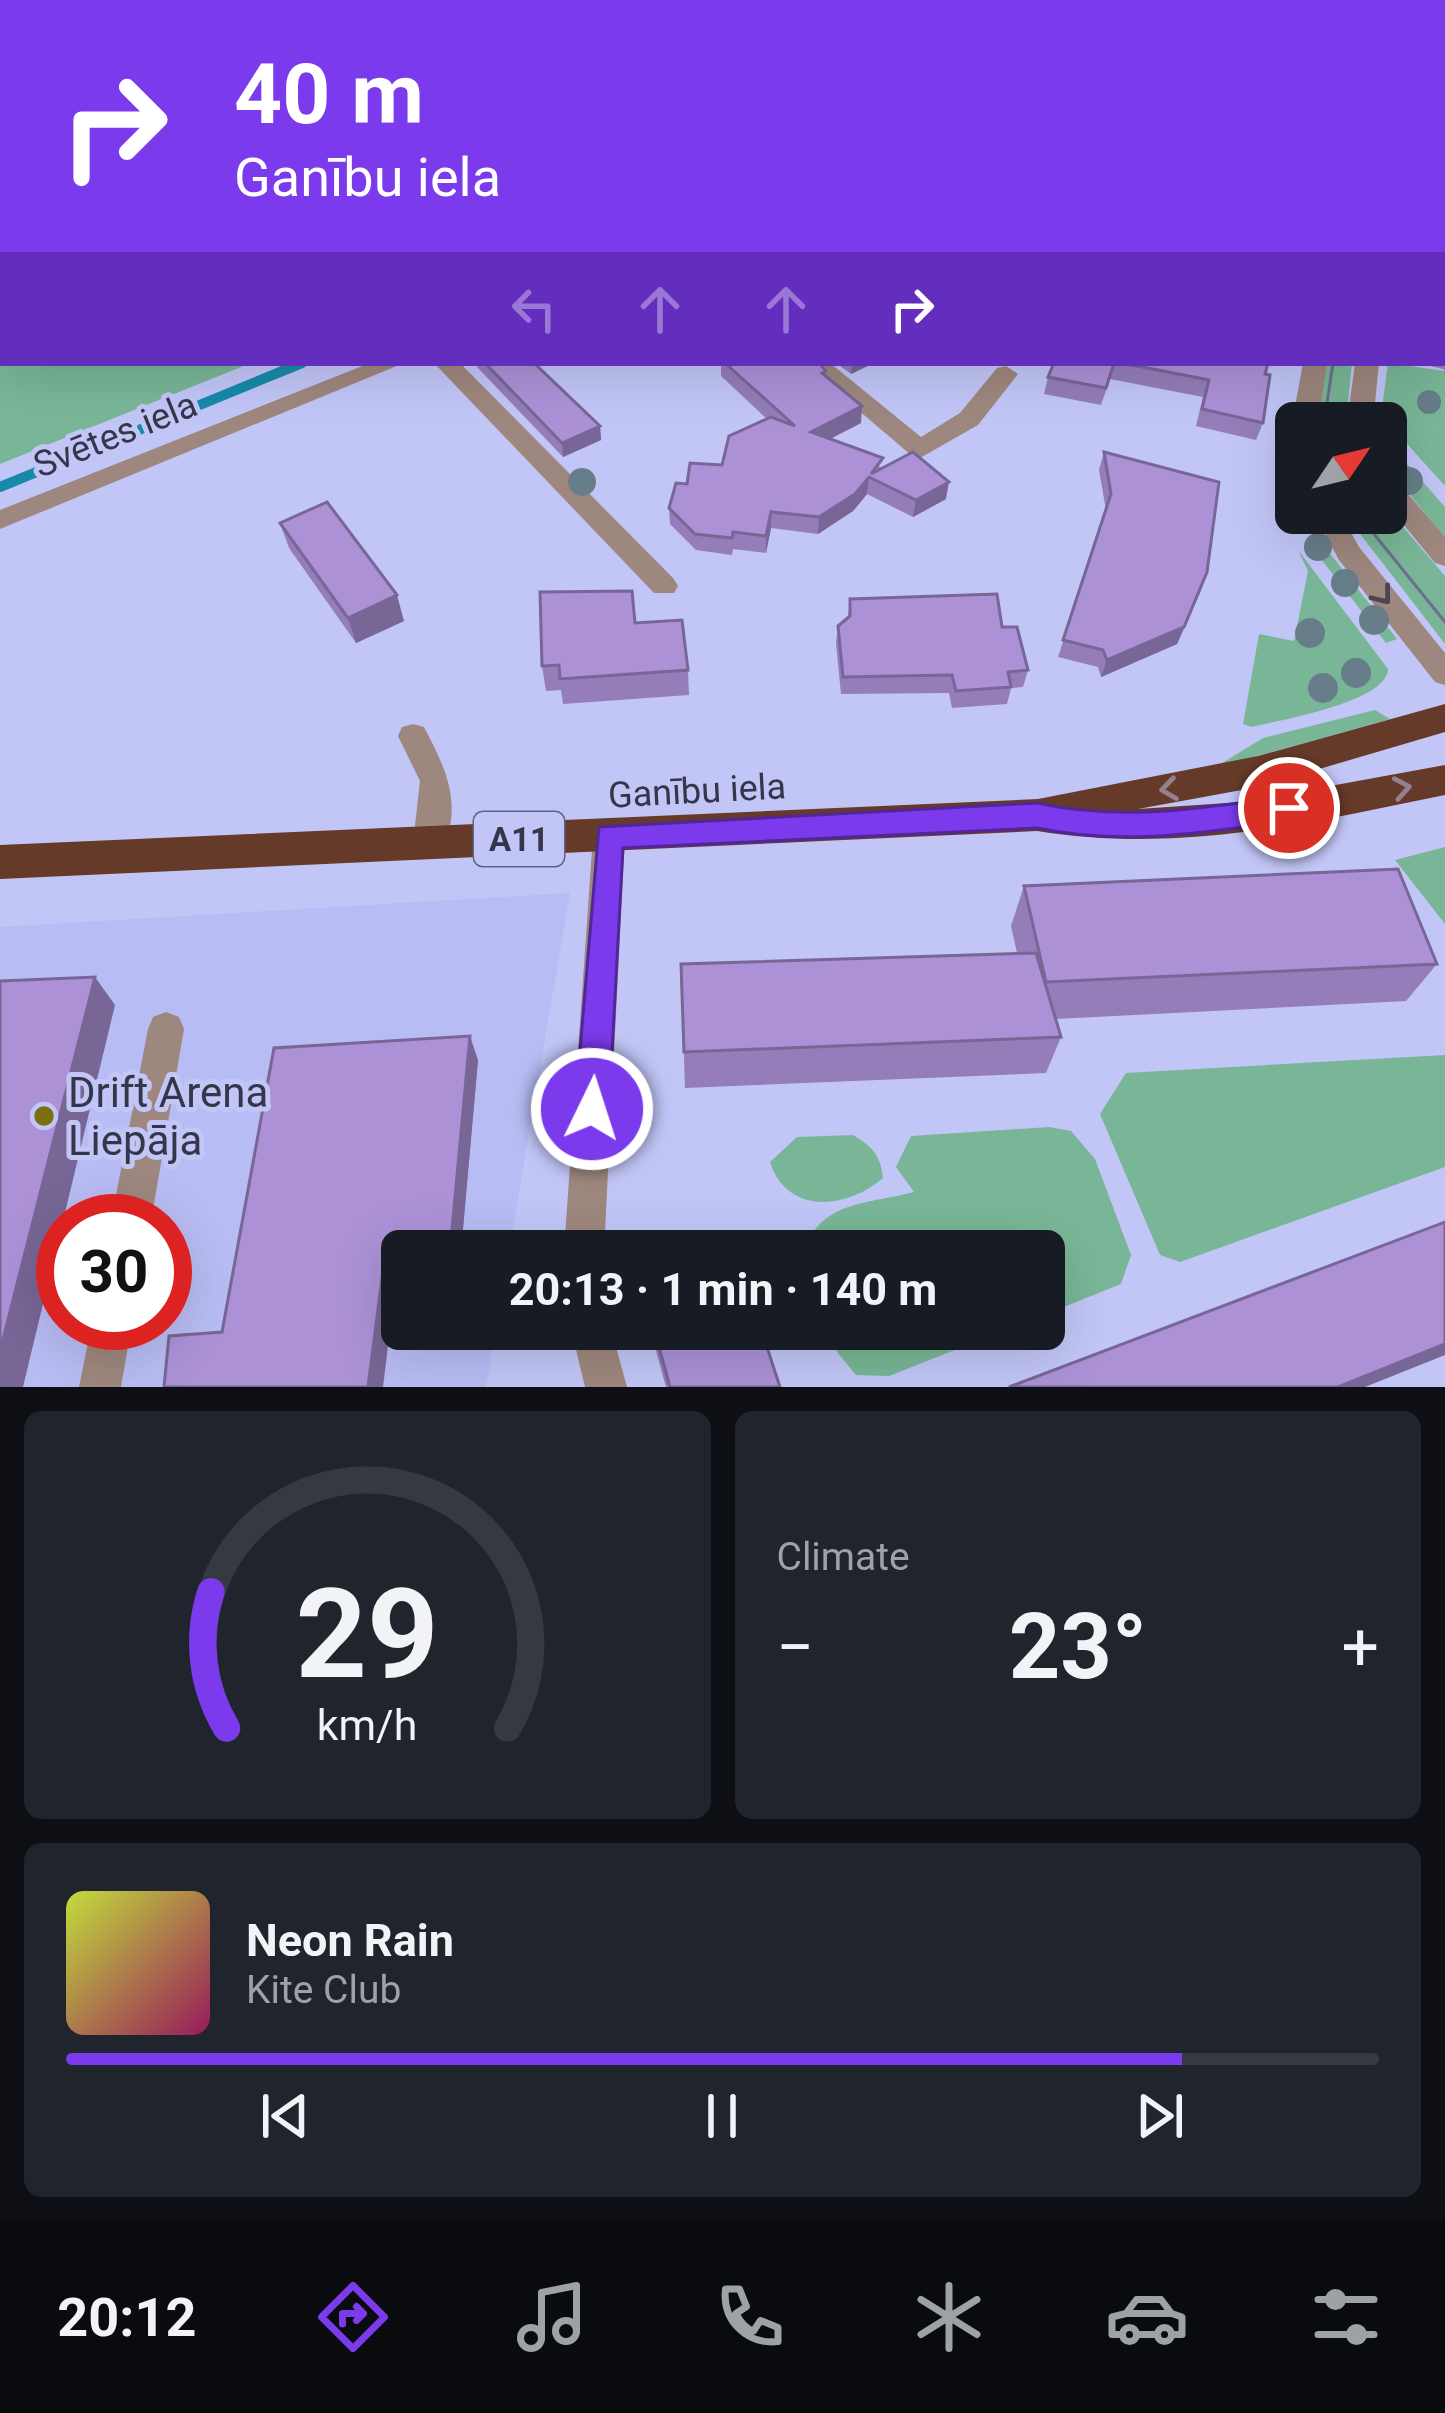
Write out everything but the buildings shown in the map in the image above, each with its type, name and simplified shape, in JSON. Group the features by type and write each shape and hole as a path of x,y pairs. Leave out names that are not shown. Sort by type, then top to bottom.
{"highway":[{"name":"Ganību iela","path":"1037,815 1075,802 1195,785 1320,756 1445,718"},
{"name":"Ganību iela","path":"0,862 1037,815 1095,828 1148,828 1445,780"}],"street":[{"name":"Svētes iela","path":"0,520 385,366"},
{"path":"449,366 664,586"},
{"path":"818,366 920,448 969,419 1006,374"},
{"path":"1308,402 1314,366"},
{"path":"1362,402 1367,366"},
{"path":"1407,510 1445,556"},
{"path":"1338,534 1445,674"},
{"path":"412,736 436,782 429,843"},
{"path":"585,1230 609,836"},
{"path":"136,1194 166,1030"},
{"path":"100,1387 107,1350"},
{"path":"596,1350 606,1387"}],"shaded area":[{"path":"570,893 513,1230 381,1230 381,1350 492,1350 486,1387 0,1387 0,927"}],"green space":[{"path":"0,366 244,366 0,464"},
{"path":"1326,366 1352,366 1348,402 1320,402"},
{"path":"1388,366 1445,371 1445,486 1407,444 1407,402 1383,402"},
{"path":"1407,464 1445,507 1445,538 1407,491"},
{"path":"1407,532 1445,576 1445,644 1360,534"},
{"path":"1317,537 1397,639 1386,643 1311,546"},
{"path":"1298,550 1388,669 1383,681 1352,700 1251,727 1243,724 1259,634 1294,641 1308,571"},
{"path":"1375,710 1390,719 1214,768 1263,738"},
{"path":"1445,847 1445,924 1395,860"},
{"path":"1445,1055 1445,1167 1180,1262 1160,1255 1100,1114 1126,1073"},
{"path":"1049,1127 1071,1131 1095,1159 1131,1255 1121,1284 1065,1307 1065,1230 816,1230 848,1207 914,1192 896,1167 911,1136"},
{"path":"853,1135 874,1152 883,1178 852,1196 819,1202 803,1199 778,1179 770,1162 797,1137"},
{"path":"955,1350 889,1376 856,1375 837,1352"}],"waterway":[{"path":"0,487 295,366"}],"tram line":[{"path":"1327,402 1333,366"},
{"path":"1374,534 1445,622"}],"place":[{"name":"Drift Arena Liepāja","path":"44,1116"}],"route":[{"path":"592,1109 609,836 1037,815 1095,828 1148,828 1289,808"}]}
